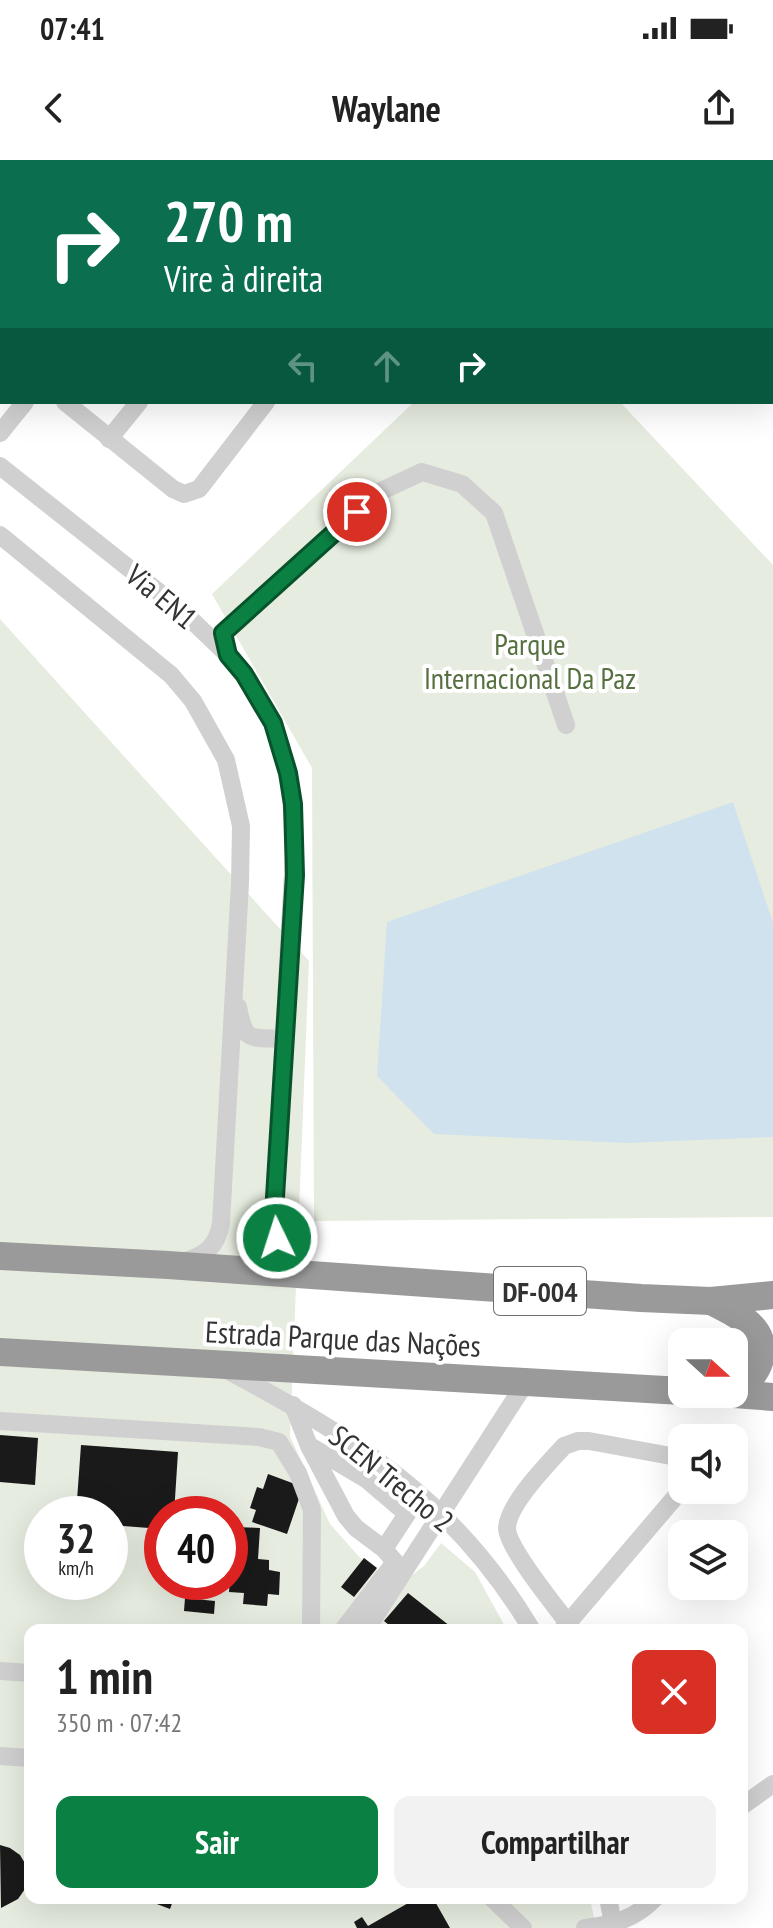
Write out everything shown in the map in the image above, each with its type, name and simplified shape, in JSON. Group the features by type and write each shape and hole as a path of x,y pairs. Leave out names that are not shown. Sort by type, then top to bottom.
{"highway":[{"name":"Estrada Parque das Nações","path":"0,1256 711,1301 773,1295"},
{"path":"711,1301 749,1323 760,1339 761,1356 748,1381"},
{"name":"Estrada Parque das Nações","path":"0,1352 668,1390"},
{"path":"748,1395 773,1397"}],"street":[{"path":"0,433 23,404"},
{"path":"67,404 173,489 184,494 199,489 264,404"},
{"path":"109,439 137,404"},
{"name":"Via EN1","path":"0,466 179,608 228,655 250,683 273,723 288,773 293,804 295,875 274,1213 279,1242 306,1275"},
{"path":"228,655 223,633 379,492 422,472 462,484 494,513 566,725"},
{"name":"Via EN1","path":"0,535 171,675 193,701 226,760 241,826 219,1230 209,1251 168,1265"},
{"path":"233,980 242,1029 246,1034 285,1039"},
{"name":"SCEN Trecho 2","path":"218,1365 293,1405 386,1465 440,1512 492,1568 528,1624"},
{"path":"370,1624 526,1382"},
{"path":"293,1405 309,1446 353,1525 389,1556"},
{"path":"0,1421 241,1435 279,1442 298,1473 312,1510 311,1624"},
{"path":"563,1624 507,1532 510,1517 520,1498 564,1446 573,1442 589,1441 668,1455"},
{"path":"309,1446 366,1479 407,1514 389,1556 348,1624"},
{"path":"568,1624 669,1504"},
{"path":"389,1556 440,1512"},
{"path":"0,1671 24,1673"},
{"path":"0,1756 24,1758"},
{"path":"748,1802 773,1784"},
{"path":"498,1904 523,1928"},
{"path":"609,1904 614,1926"},
{"path":"585,1928 614,1926 649,1904"}],"green space":[{"name":"Parque Internacional Da Paz","path":"412,404 622,404 773,565 773,1217 314,1221 312,768 212,594"},
{"path":"0,619 309,961 290,1436 330,1524 361,1559 399,1585 424,1566 441,1543 475,1572 504,1624 24,1624 24,1904 591,1904 596,1928 0,1928"}],"water":[{"path":"733,802 773,923 773,1137 626,1143 434,1134 377,1076 387,922"}],"building":[{"path":"0,1435 38,1438 35,1485 0,1482"},
{"path":"81,1445 178,1452 175,1496 144,1496 144,1528 128,1526 128,1496 77,1496"},
{"path":"268,1474 303,1487 287,1534 252,1522 256,1510 250,1508 257,1487 263,1489"},
{"path":"248,1528 260,1528 258,1559 269,1560 269,1570 280,1572 279,1595 268,1594 267,1606 243,1604 243,1600 248,1600"},
{"path":"364,1558 377,1568 354,1597 341,1587"},
{"path":"408,1593 447,1624 388,1624 384,1621"},
{"path":"185,1600 215,1601 214,1614 184,1611"},
{"path":"0,1845 10,1848 24,1862 24,1890 18,1899 1,1908"},
{"path":"406,1904 436,1904 450,1928 357,1928 354,1922 362,1917 368,1926"}],"route":[{"path":"277,1238 274,1213 295,875 293,804 288,773 273,723 256,692 228,655 223,633 357,512"}]}
